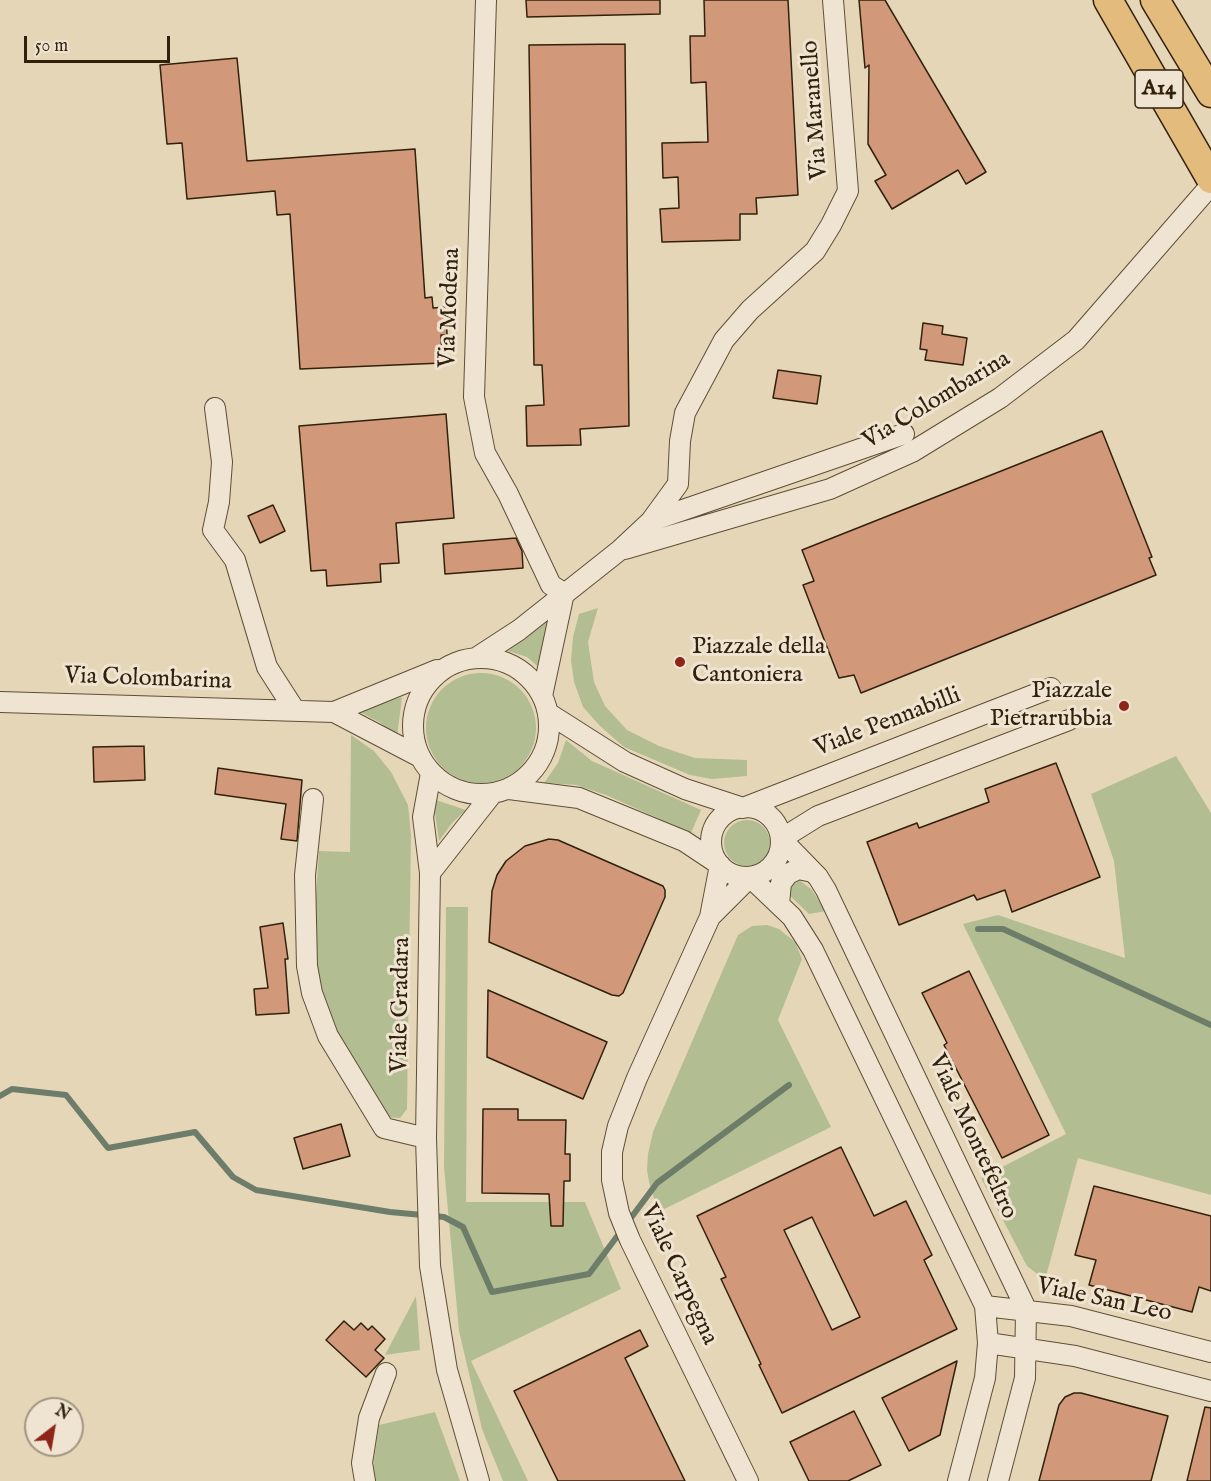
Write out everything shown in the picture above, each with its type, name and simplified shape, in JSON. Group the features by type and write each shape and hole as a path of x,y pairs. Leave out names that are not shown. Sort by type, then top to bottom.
{"highway":[{"name":"A14","path":"1107,0 1211,179"},
{"name":"A14","path":"1155,0 1211,93"}],"street":[{"name":"Via Modena","path":"486,0 474,397 485,453 508,494 550,585 564,592"},
{"name":"Via Maranello","path":"678,484 680,441 685,413 724,340 750,310 815,251 848,191 833,0"},
{"name":"Via Colombarina","path":"620,550 830,489 912,452 1000,398 1077,340 1211,185"},
{"name":"Via Colombarina","path":"215,408 222,462 219,502 213,530 235,560 267,667 294,710"},
{"name":"Via Colombarina","path":"651,521 904,434"},
{"name":"Via Colombarina","path":"476,658 519,630 564,592 620,550 651,521 678,484"},
{"path":"430,873 500,791 528,776 542,758 548,736 545,705 564,592"},
{"path":"720,865 714,856 712,834 716,824 723,816 733,810 754,808 773,819 779,829 781,839 777,860 769,869 760,874 750,877 739,876 728,872 684,841 579,798 500,791 470,794 449,787 425,765 413,736 413,714 421,693 434,676 453,664 476,658 496,660 515,667 531,680 545,705 625,762 685,789 743,808"},
{"name":"Via Colombarina","path":"0,702 334,712 453,664"},
{"name":"Viale Pennabilli","path":"743,808 1051,688"},
{"name":"Via Colombarina","path":"334,712 425,765"},
{"path":"781,839 818,816 1069,720"},
{"name":"Viale Gradara","path":"425,765 423,817 430,873 426,1138 430,1266 447,1370 479,1481"},
{"path":"312,799 305,875 308,966 312,993 328,1036 384,1128 426,1138"},
{"name":"Viale Montefeltro","path":"781,839 813,872 826,890 1026,1309 1025,1378 998,1481"},
{"name":"Viale Carpegna","path":"720,865 710,917 637,1078 618,1126 612,1152 612,1180 619,1213 630,1240 748,1481"},
{"path":"779,904 781,883 788,874 798,869 813,872"},
{"path":"750,877 792,917 813,950 985,1306 988,1342 985,1378 958,1481"},
{"name":"Viale Carpegna","path":"710,917 750,877"},
{"name":"Viale San Leo","path":"985,1306 1071,1316 1211,1352"},
{"path":"988,1342 1075,1356 1211,1391"},
{"path":"365,1481 362,1463 369,1418 386,1373"}],"green space":[{"path":"598,608 588,642 594,682 605,706 627,730 659,746 695,758 747,760 747,776 712,779 690,775 624,747 583,707 574,682 571,660 573,637 579,614"},
{"path":"550,615 544,672 527,657 505,650"},
{"path":"481,673 502,677 520,689 532,707 536,728 532,749 520,767 502,779 481,783 460,779 442,767 430,749 426,728 430,707 442,689 460,677"},
{"path":"402,697 397,737 379,722 358,711"},
{"path":"351,735 374,751 391,772 408,805 411,835 407,1109 400,1118 388,1117 373,1096 332,1022 321,992 316,965 314,926 319,851 350,852"},
{"path":"566,740 592,761 701,810 691,833 606,795 576,785 544,783 558,763"},
{"path":"1176,756 1211,813 1211,1195 1078,1158 1045,1280 1027,1266 981,1178 1066,1134 963,924 998,915 1125,958 1114,861 1091,794"},
{"path":"433,799 466,810 452,823 439,841"},
{"path":"747,820 763,827 770,843 763,859 747,866 731,859 724,843 731,827"},
{"path":"795,877 811,889 826,911 809,914 785,891"},
{"path":"446,907 468,907 466,1202 585,1202 621,1289 471,1361 528,1481 503,1481 482,1429 459,1331 444,1167"},
{"path":"767,925 779,929 795,942 802,959 778,1020 831,1127 658,1212 647,1170 653,1132 738,935 752,926"},
{"path":"416,1296 420,1350 385,1355"},
{"path":"435,1412 460,1481 375,1481 372,1475 379,1425"}],"building":[{"path":"526,0 660,0 660,14 527,17"},
{"path":"704,0 788,0 798,195 756,198 757,214 740,214 740,240 662,242 660,209 679,208 678,177 663,178 662,143 708,142 706,82 691,83 690,36 705,36"},
{"path":"859,0 885,0 986,172 966,184 958,170 892,209 875,181 886,175 868,144 869,65 865,68"},
{"path":"625,44 629,426 580,429 581,445 527,446 526,406 544,405 542,365 534,365 529,45"},
{"path":"237,58 247,161 415,149 425,298 432,297 433,308 446,307 447,335 441,335 442,363 300,369 290,214 277,215 275,191 187,199 182,143 167,144 160,65"},
{"path":"923,323 943,326 942,334 967,338 963,365 925,360 927,350 920,349"},
{"path":"778,370 821,376 817,404 773,398"},
{"path":"446,414 454,518 396,523 399,563 380,564 381,582 327,586 326,570 311,571 299,426"},
{"path":"1102,431 1152,557 1149,558 1156,575 861,693 854,675 839,678 803,585 814,581 802,550"},
{"path":"273,505 285,531 260,543 248,516"},
{"path":"516,538 522,551 523,568 445,574 443,544"},
{"path":"144,746 145,780 94,782 93,747"},
{"path":"1056,763 1100,877 1012,912 1005,890 977,900 974,895 899,925 867,842 917,823 919,828 989,802 985,789"},
{"path":"218,768 302,780 297,841 281,839 286,804 215,794"},
{"path":"549,839 558,840 663,886 665,890 665,897 623,993 619,996 489,942 492,891 497,875 506,861 525,846"},
{"path":"283,923 288,959 285,959 289,1013 256,1015 254,989 268,988 260,927"},
{"path":"969,971 1049,1135 1002,1158 944,1045 947,1043 922,993"},
{"path":"488,990 607,1042 583,1099 487,1057"},
{"path":"483,1109 518,1109 518,1120 566,1120 565,1154 570,1154 570,1181 564,1181 563,1226 551,1226 549,1194 482,1193"},
{"path":"341,1124 350,1156 303,1169 294,1138"},
{"path":"841,1147 874,1216 906,1201 932,1255 924,1260 957,1329 782,1413 721,1279 726,1277 697,1216","holes":["812,1217 860,1317 832,1330 784,1230"]},
{"path":"1094,1186 1211,1216 1211,1291 1199,1287 1192,1312 1089,1285 1096,1260 1075,1255"},
{"path":"344,1321 354,1330 361,1323 368,1330 372,1326 385,1339 375,1350 384,1358 366,1377 326,1340"},
{"path":"640,1330 648,1346 625,1358 685,1481 558,1481 514,1391"},
{"path":"957,1361 940,1435 909,1451 882,1398"},
{"path":"1074,1393 1168,1416 1151,1481 1039,1481 1059,1405 1065,1397"},
{"path":"1205,1407 1211,1408 1211,1481 1187,1481"},
{"path":"854,1411 881,1465 848,1481 809,1481 790,1442"}],"waterway":[{"path":"978,929 1003,929 1211,1025"},
{"path":"0,1096 12,1089 66,1095 108,1148 195,1132 233,1177 256,1190 390,1212 444,1217 463,1227 492,1292 589,1274 657,1183 789,1085"}],"place":[{"name":"Piazzale della Cantoniera","path":"680,662"},
{"name":"Piazzale Pietrarubbia","path":"1124,706"}]}
